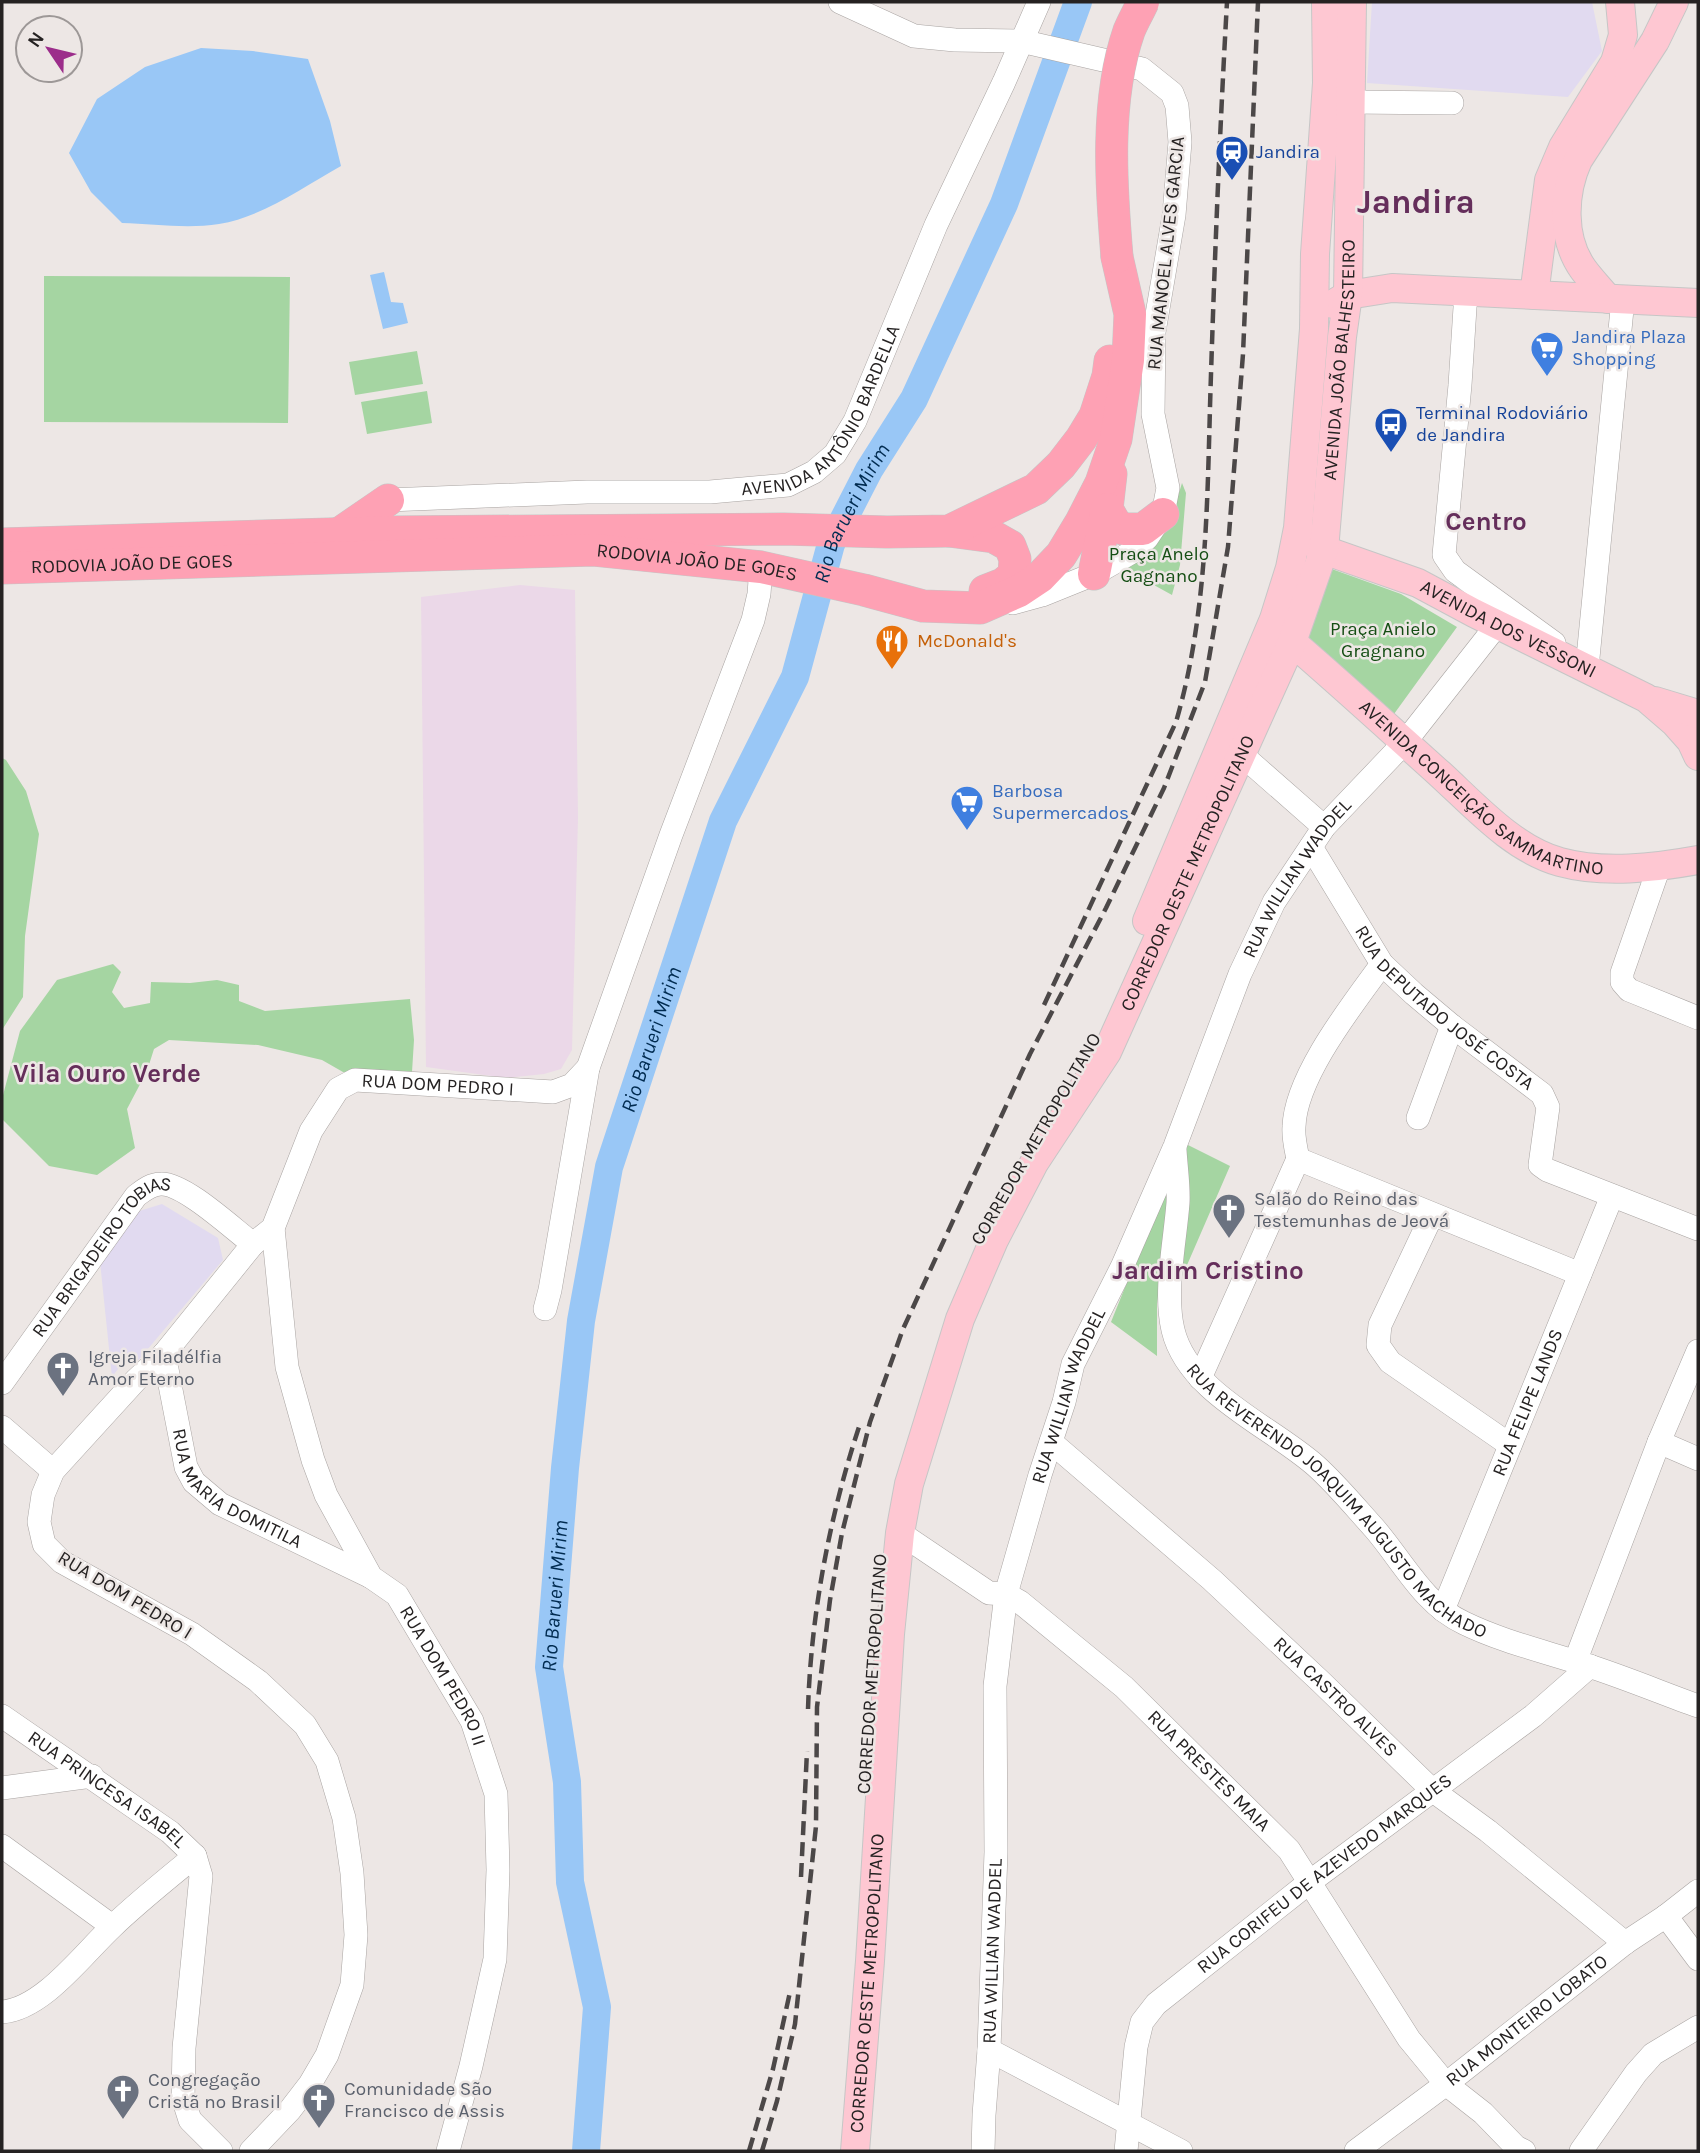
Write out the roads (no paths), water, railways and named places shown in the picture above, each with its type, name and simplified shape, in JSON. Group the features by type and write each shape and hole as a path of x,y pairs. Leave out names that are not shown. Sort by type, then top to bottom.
{"highway":[{"path":"949,531 1036,489 1061,465 1095,416 1108,376 1119,270 1112,156 1117,86 1129,32 1143,2"},
{"name":"RODOVIA JOÃO DE GOES","path":"2,568 594,551 775,570 923,606 979,608 1019,591 1040,577 1061,555 1101,483 1116,439 1128,360 1130,314 1119,270"},
{"path":"1094,574 1107,509 1116,439"},
{"path":"396,531 397,499"},
{"path":"337,535 397,499"},
{"path":"1107,509 1115,523 1123,529 1143,529 1163,514"},
{"path":"775,570 762,551 771,539 793,530"},
{"name":"RODOVIA JOÃO DE GOES","path":"2,544 396,531 949,531"},
{"path":"948,607 1003,584 1014,575 1015,559 1010,546 994,537 949,531"}],"main road":[{"name":"AVENIDA JOÃO BALHESTEIRO","path":"1298,528 1314,329 1315,254 1327,83 1326,2"},
{"name":"AVENIDA JOÃO BALHESTEIRO","path":"1292,642 1324,550 1348,295 1352,2"},
{"path":"1534,295 1549,180 1563,147 1615,62 1623,36 1620,2"},
{"path":"1616,299 1582,268 1574,251 1566,213 1571,176 1578,160 1655,41 1674,2"},
{"path":"1350,258 1392,288"},
{"path":"1314,329 1323,313 1341,298 1392,288 1698,303"},
{"name":"AVENIDA DOS VESSONI","path":"1298,528 1324,550 1418,583 1646,698 1675,723 1691,741 1698,756"},
{"name":"CORREDOR METROPOLITANO","path":"836,2151 852,1979 872,1638 883,1537 910,1420 941,1324 988,1215 1026,1148 1085,1056 1122,982 1274,619 1290,568 1298,528"},
{"name":"AVENIDA CONCEIÇÃO SAMMARTINO","path":"1292,642 1486,816 1532,851 1581,867 1659,867 1698,860"},
{"name":"CORREDOR OESTE METROPOLITANO","path":"855,2151 870,1961 890,1634 900,1533 909,1484 960,1319 994,1240 1034,1163 1107,1052 1292,642"},
{"path":"1646,698 1698,714"},
{"path":"900,1533 896,1504 911,1440 910,1420"}],"street":[{"name":"RUA MANOEL ALVES GARCIA","path":"840,2 914,36 1028,42 1142,69 1172,93 1177,106 1180,142 1174,215 1154,332 1153,414 1168,488 1163,514"},
{"name":"AVENIDA ANTÔNIO BARDELLA","path":"397,499 587,492 710,492 789,485 814,472 835,454 855,421 936,225 1028,42 1039,2"},
{"path":"1351,102 1452,103"},
{"path":"1466,292 1444,555 1455,571 1587,668"},
{"path":"1587,668 1616,299"},
{"path":"979,608 998,607 1042,595 1094,574 1132,552 1147,538 1163,514"},
{"path":"545,1309 588,1068 671,835 753,620 760,594 775,570"},
{"name":"RUA WILLIAN WADDEL","path":"983,2151 996,1852 995,1686 1006,1594 1073,1364 1122,1267 1175,1146 1236,984 1274,902 1324,827 1405,743 1497,625"},
{"path":"1250,762 1324,827"},
{"name":"RUA DEPUTADO JOSÉ COSTA","path":"1311,847 1382,964 1452,1027 1542,1094 1548,1107 1541,1164 1547,1170 1612,1196"},
{"path":"1659,867 1622,973 1622,982 1629,990 1698,1018"},
{"path":"1200,1378 1298,1159 1294,1126 1300,1096 1347,1013 1382,964"},
{"path":"1418,1118 1452,1027"},
{"name":"RUA DOM PEDRO I","path":"251,2151 290,2110 310,2084 327,2054 352,1985 356,1935 352,1872 344,1818 327,1761 305,1725 249,1673 192,1634 62,1562 44,1544 39,1522 43,1496 53,1471 136,1380 164,1354 253,1244 273,1228 311,1131 338,1089 355,1080 553,1092 572,1085 588,1068"},
{"name":"RUA REVERENDO JOAQUIM AUGUSTO MACHADO","path":"1175,1146 1178,1199 1169,1302 1173,1331 1183,1356 1200,1378 1315,1465 1379,1534 1407,1573 1443,1610 1462,1622 1698,1706"},
{"path":"1298,1159 1580,1274"},
{"name":"RUA BRIGADEIRO TOBIAS","path":"2,1383 128,1207 146,1188 157,1184 170,1185 183,1191 253,1244"},
{"path":"1612,1196 1698,1229"},
{"name":"RUA FELIPE LANDS","path":"1443,1610 1612,1196"},
{"path":"1432,1215 1380,1325 1378,1345 1390,1362 1510,1444"},
{"name":"RUA DOM PEDRO II","path":"273,1228 287,1367 313,1460 326,1495 371,1577 397,1595 472,1721 496,1794 498,1870 495,1959 471,2067 448,2151"},
{"name":"RUA CORIFEU DE AZEVEDO MARQUES","path":"1126,2151 1136,2048 1142,2022 1156,2004 1311,1881 1533,1716 1582,1664 1659,1442 1698,1351"},
{"name":"RUA MARIA DOMITILA","path":"164,1354 186,1467 194,1482 220,1504 371,1577"},
{"path":"2,1427 53,1471"},
{"path":"1659,1442 1698,1459"},
{"name":"RUA CASTRO ALVES","path":"1051,1443 1222,1590 1432,1790 1625,1943"},
{"name":"RUA PRESTES MAIA","path":"900,1533 989,1593 1006,1594 1020,1601 1124,1687 1266,1826 1293,1854 1409,2039 1446,2084 1483,2113 1516,2147 1524,2151"},
{"name":"RUA PRINCESA ISABEL","path":"2,1716 170,1832 195,1856 201,1876 184,2048 183,2098 190,2120 221,2151"},
{"path":"2,1788 92,1776"},
{"path":"2,1846 112,1926"},
{"path":"2,2011 14,2011 31,2002 68,1971 112,1926 195,1856"},
{"name":"RUA MONTEIRO LOBATO","path":"1356,2151 1625,1943 1698,1891"},
{"path":"1666,1916 1698,1959"},
{"path":"1581,2151 1636,2073 1653,2054 1698,2027"},
{"path":"989,2050 1181,2151"}],"water":[{"path":"201,48 253,51 308,59 330,121 341,166 267,208 235,220 195,226 122,223 91,192 69,153 97,99 145,67"},
{"path":"384,272 391,302 403,303 408,323 383,329 370,275"}],"waterway":[{"name":"Rio Barueri Mirim","path":"586,2151 597,2007 570,1882 567,1782 549,1667 565,1468 581,1321 609,1167 723,821 795,677 831,544 869,470 914,399 1004,204 1078,2"}],"railway":[{"path":"1044,1005 1176,722 1195,637 1207,506 1227,2"},
{"path":"762,2151 795,2024 816,1826 817,1707 830,1600 842,1533 870,1422 903,1329 1030,1054 1106,908 1164,788 1205,682 1228,547 1243,354 1258,2"},
{"path":"808,1709 813,1636 824,1563 840,1491 861,1421"},
{"path":"801,1877 807,1751"},
{"path":"749,2151 773,2069 790,1992"}],"place":[{"name":"Jandira","path":"1232,182"},
{"name":"Jandira Plaza Shopping","path":"1547,378"},
{"name":"Terminal Rodoviário de Jandira","path":"1391,454"},
{"name":"McDonald's","path":"892,671"},
{"name":"Barbosa Supermercados","path":"967,832"},
{"name":"Salão do Reino das Testemunhas de Jeová","path":"1229,1240"},
{"name":"Igreja Filadélfia Amor Eterno","path":"63,1398"},
{"name":"Congregação Cristã no Brasil","path":"123,2121"},
{"name":"Comunidade São Francisco de Assis","path":"319,2130"}],"district":[{"name":"Jandira","path":"1416,202"},
{"name":"Centro","path":"1486,521"},
{"name":"Vila Ouro Verde","path":"107,1073"},
{"name":"Jardim Cristino","path":"1208,1270"}],"park label":[{"name":"Praça Anelo Gagnano","path":"1159,565"},
{"name":"Praça Anielo Gragnano","path":"1383,640"}]}
